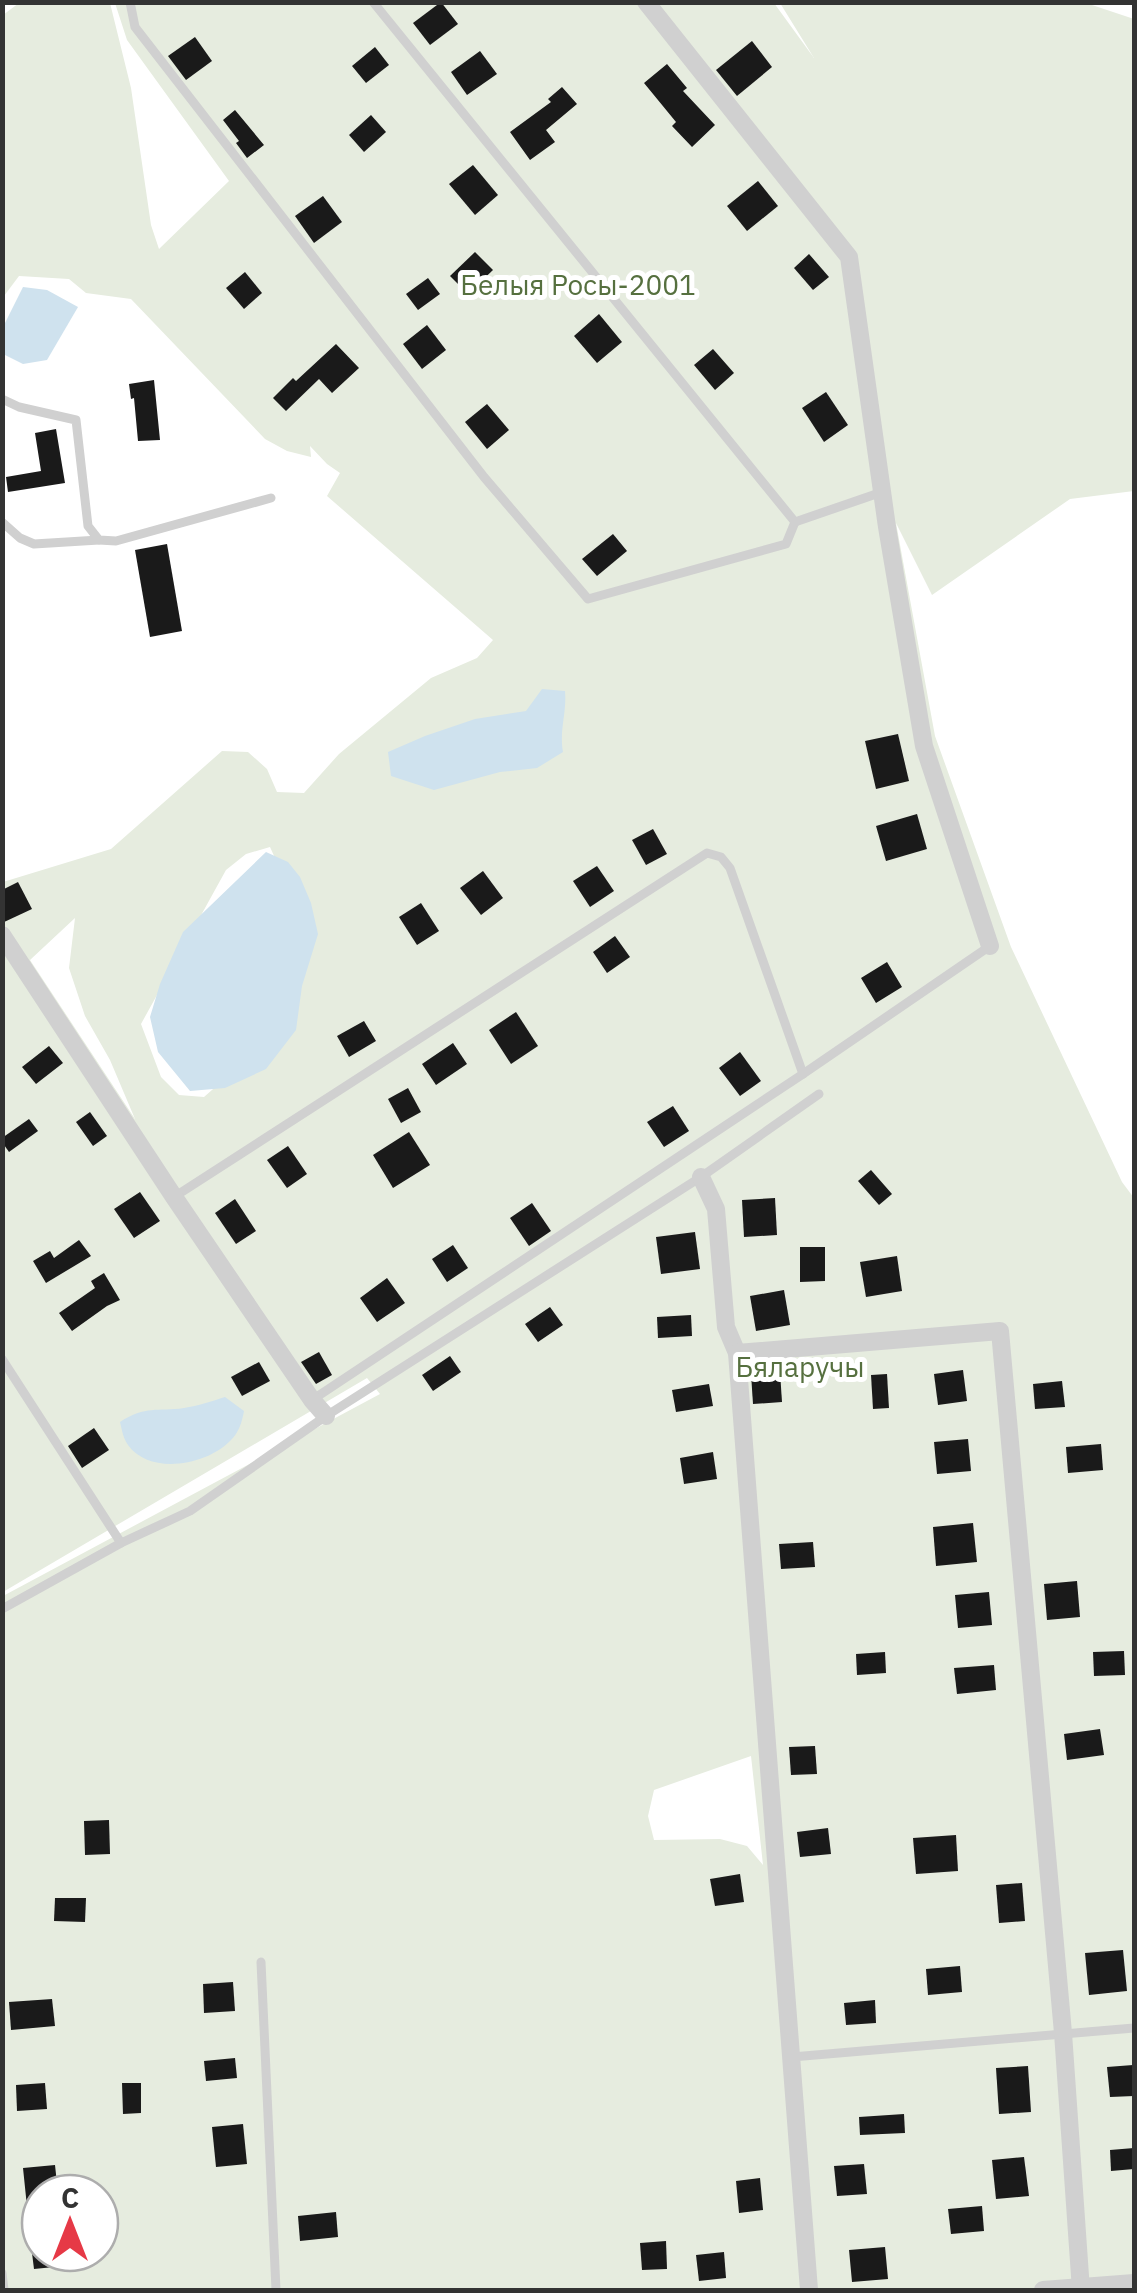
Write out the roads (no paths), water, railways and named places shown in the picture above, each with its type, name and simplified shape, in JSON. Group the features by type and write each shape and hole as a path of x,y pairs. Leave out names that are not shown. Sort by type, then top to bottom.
{"street":[{"path":"646,2 850,257 882,492 924,746 990,946"},
{"path":"2,935 174,1197 326,1416"},
{"path":"701,1177 716,1208 726,1327 737,1353 809,2290"},
{"path":"737,1353 1000,1331 1064,2033 1081,2290"},
{"path":"1043,2290 1134,2284"}],"lane":[{"path":"130,2 134,27 484,477 588,599 786,544 794,522"},
{"path":"373,2 794,522"},
{"path":"2,400 19,408 76,420 88,526 99,540"},
{"path":"794,522 882,492"},
{"path":"2,522 34,544 116,542 271,498"},
{"path":"174,1197 707,853 721,857 730,868 803,1074"},
{"path":"312,1400 990,946"},
{"path":"2,1609 122,1543 190,1511 326,1416 701,1177 818,1094"},
{"path":"2,1359 122,1543"},
{"path":"261,1962 276,2290"},
{"path":"792,2057 1134,2028"},
{"path":"2,2273 4,2290"}],"water":[{"path":"23,287 47,290 78,307 47,360 23,364 3,354 3,327"},
{"path":"542,689 565,691 563,752 537,768 500,772 434,790 391,776 388,752 475,719 526,711"},
{"path":"266,852 288,862 300,877 318,934 302,986 296,1030 266,1069 225,1088 190,1091 158,1052 150,1017 160,984 183,932"},
{"path":"225,1397 244,1411 242,1419 231,1440 208,1456 164,1464 138,1455 125,1440 120,1422 137,1413 189,1407"}],"park label":[{"name":"Белыя Росы-2001","path":"578,285"},
{"name":"Бяларучы","path":"800,1367"}]}
